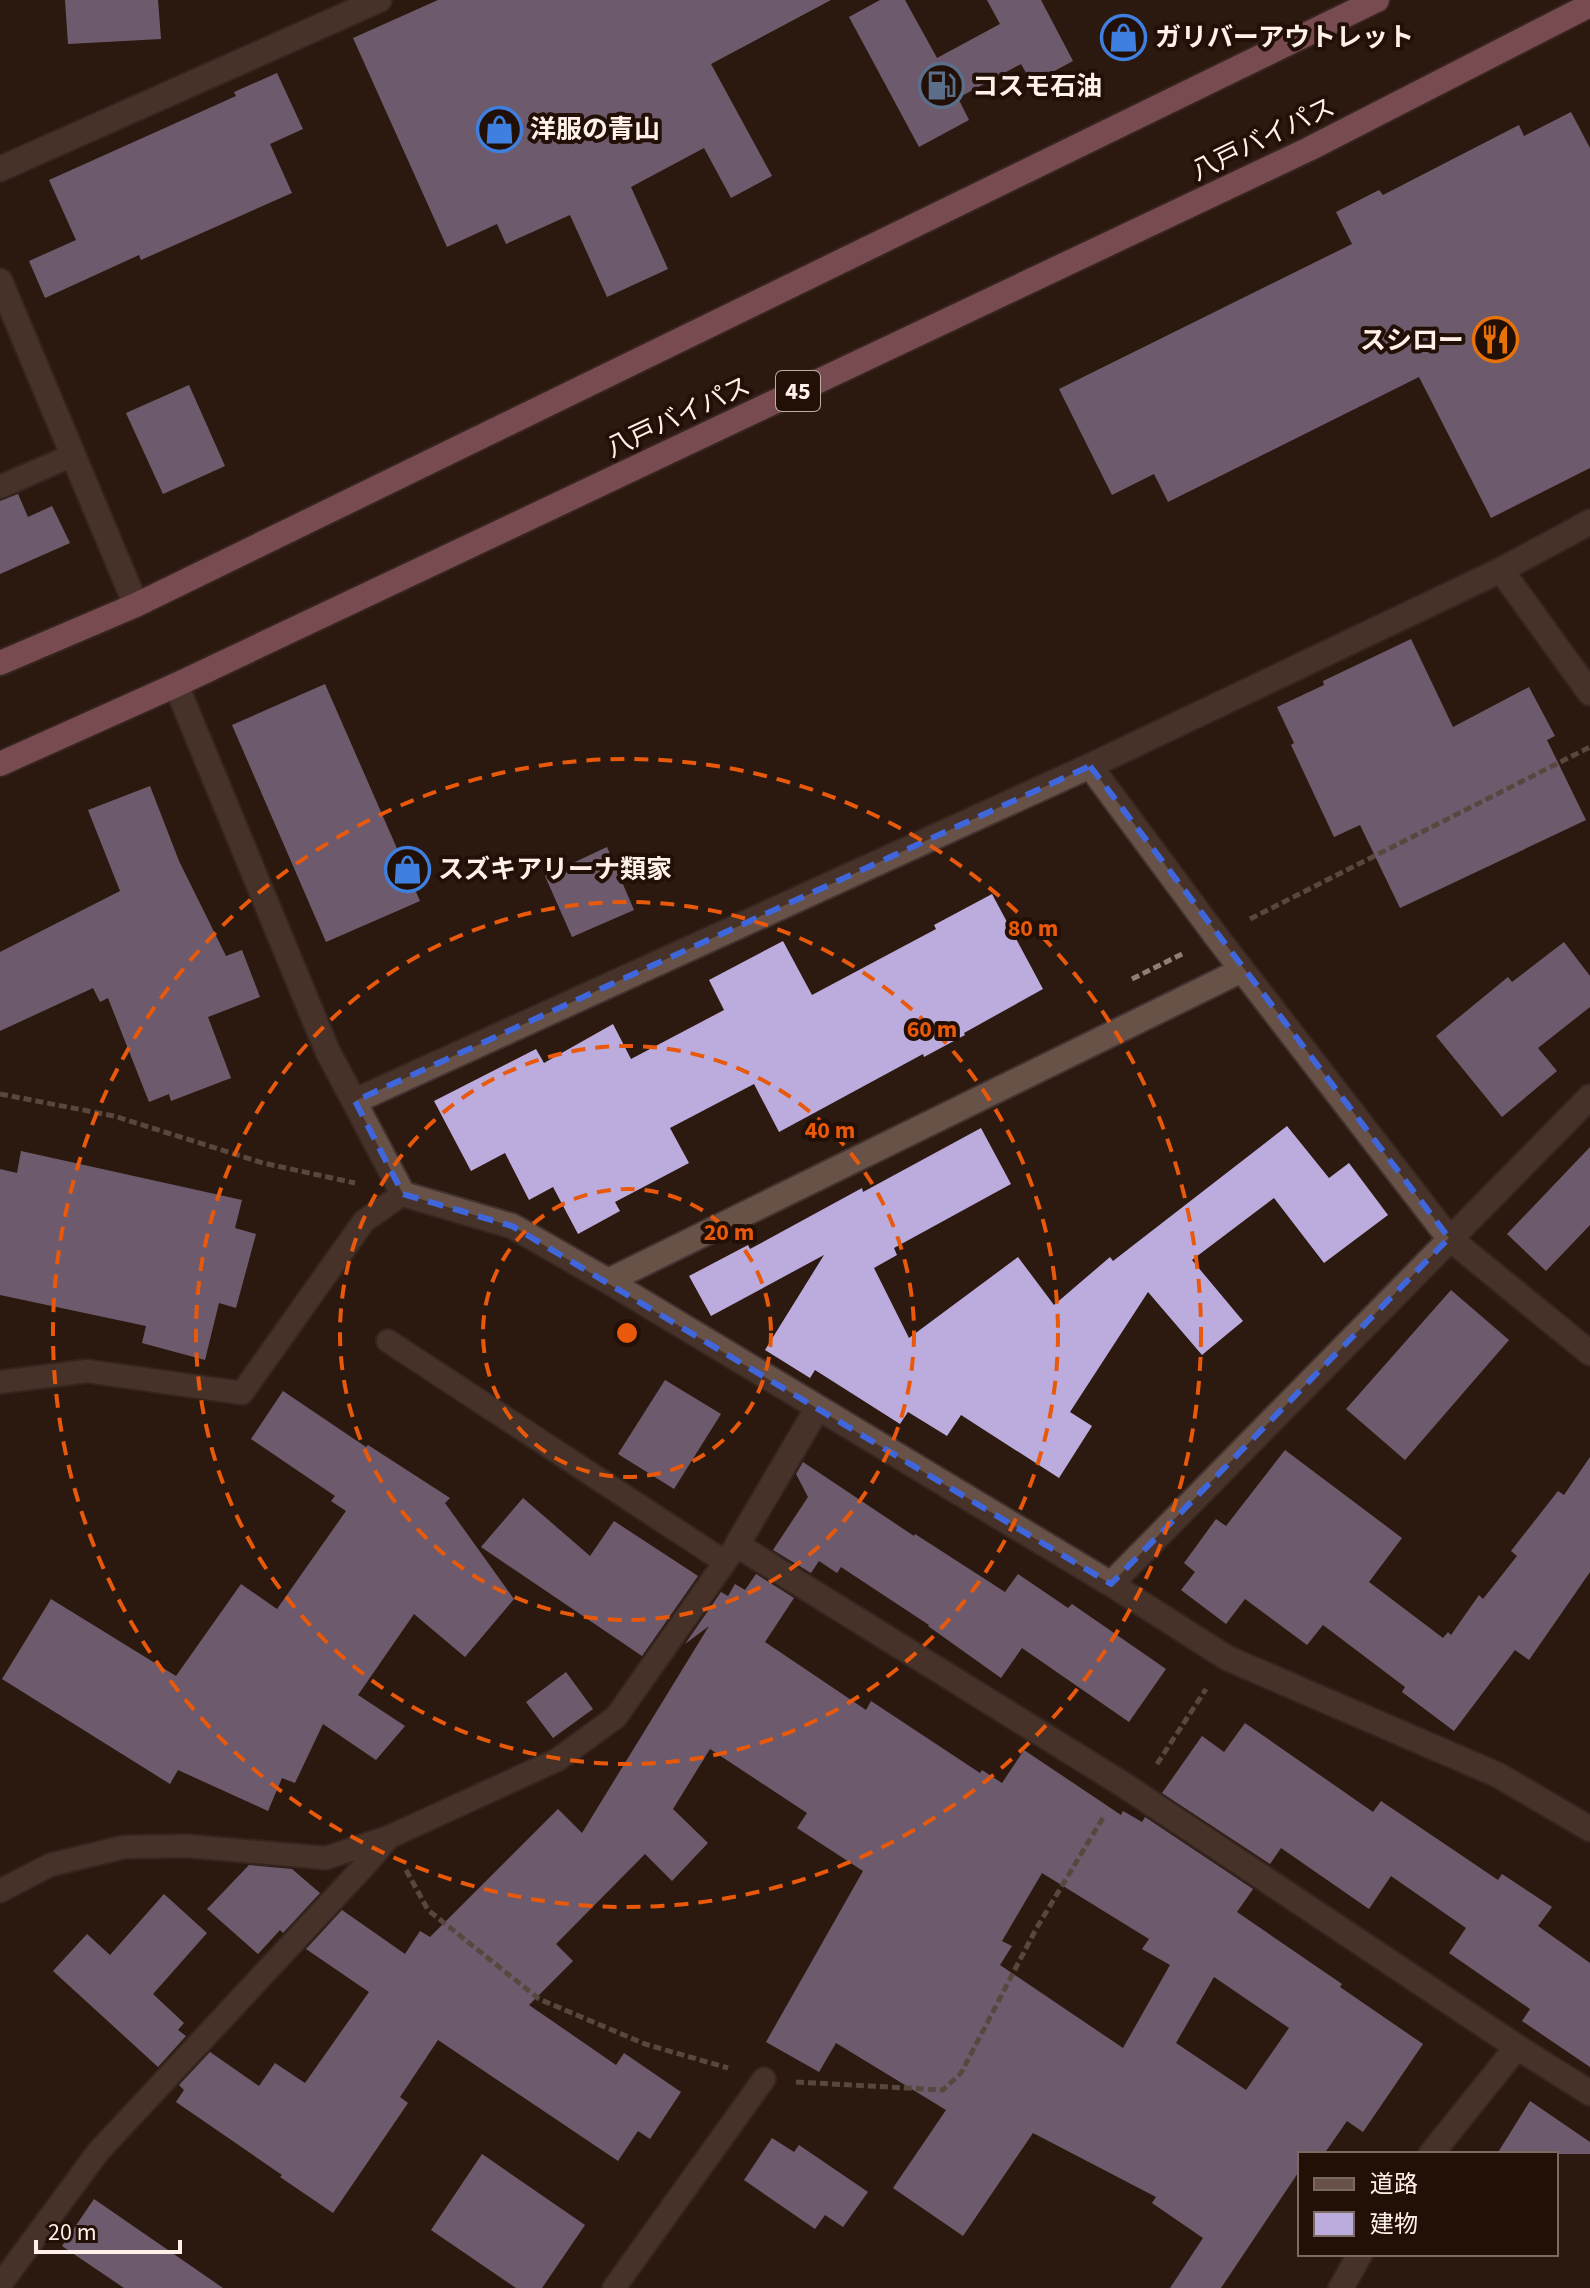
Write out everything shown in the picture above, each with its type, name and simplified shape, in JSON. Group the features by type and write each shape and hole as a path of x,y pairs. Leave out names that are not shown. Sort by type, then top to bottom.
{"highway":[{"path":"0,663 136,605 1377,0"},
{"name":"八戸バイパス","path":"0,764 176,685 1309,149 1590,5"}],"street":[{"path":"0,169 354,6 379,0"},
{"path":"0,281 136,605"},
{"path":"355,1101 1090,766 1501,570 1590,522"},
{"path":"1501,570 1590,693"},
{"path":"176,685 327,1050 403,1194 512,1226 1111,1584 1227,1658 1498,1775 1590,1829"},
{"path":"1090,766 1242,970 1449,1238 1590,1353"},
{"path":"608,1281 1242,970"},
{"path":"1111,1584 1590,1097"},
{"path":"817,1409 731,1554 1130,1789 1590,2093"},
{"path":"1433,2152 1517,2047"},
{"path":"1341,2288 1359,2256"}],"lane":[{"path":"0,487 73,455"},
{"path":"0,1382 87,1371 242,1393 364,1221 403,1194"},
{"path":"0,1891 50,1865 124,1847 187,1846 326,1858 389,1837 557,1760 616,1717 731,1554 388,1341"},
{"path":"0,2285 98,2152 389,1837"},
{"path":"614,2288 764,2079"}],"path":[{"path":"0,1094 114,1116 263,1163 403,1194"},
{"path":"389,1837 428,1910 539,1999 645,2044 764,2079 943,2090 961,2073 1036,1929 1130,1789 1227,1658"}],"highlighted area":[{"path":"1090,766 1449,1238 1111,1584 512,1226 403,1194 355,1101"}],"building":[{"path":"65,0 158,0 161,39 68,44"},
{"name":"洋服の青山","path":"438,0 831,0 711,64 772,176 731,198 704,148 631,187 668,269 607,297 570,215 506,244 497,224 447,247 353,38"},
{"path":"880,0 905,0 937,58 1000,24 987,0 1041,0 1073,61 1032,83 1021,64 958,98 969,120 919,147 849,17"},
{"path":"277,73 303,129 270,144 292,193 141,260 139,255 45,298 29,261 76,240 49,180 236,96 234,92"},
{"path":"1571,112 1590,148 1590,468 1491,518 1419,377 1168,502 1154,474 1112,495 1059,389 1352,244 1336,212 1379,190 1383,195 1519,125 1524,136"},
{"path":"189,385 225,466 163,494 126,413"},
{"path":"18,494 28,517 52,506 70,543 0,574 0,501"},
{"path":"1411,639 1453,727 1529,687 1555,736 1547,740 1586,820 1400,908 1360,825 1334,837 1291,745 1294,743 1277,707"},
{"path":"325,684 420,901 326,942 232,725"},
{"path":"150,786 179,861 226,956 242,950 260,997 208,1017 231,1078 171,1101 169,1094 149,1102 108,998 100,1002 93,988 0,1031 0,952 120,891 88,810"},
{"path":"607,847 634,910 572,937 545,876"},
{"path":"992,894 1043,989 965,1035 924,1057 923,1054 779,1132 754,1084 670,1128 689,1163 615,1202 620,1211 578,1234 553,1187 529,1200 505,1153 471,1171 434,1101 536,1049 544,1063 613,1024 631,1059 724,1010 709,980 783,941 812,995 936,929 934,925"},
{"path":"1564,942 1590,976 1590,1007 1538,1048 1557,1071 1502,1117 1436,1036 1508,977 1512,982"},
{"path":"1287,1126 1329,1178 1349,1163 1388,1215 1324,1263 1274,1198 1192,1260 1243,1321 1202,1355 1148,1292 1070,1412 1092,1426 1059,1478 961,1415 947,1436 908,1412 900,1424 815,1370 810,1378 765,1350 824,1255 711,1316 689,1276 748,1245 750,1249 862,1188 863,1192 981,1128 1011,1184 894,1248 897,1255 874,1268 909,1338 1018,1257 1054,1305 1110,1257 1113,1261"},
{"path":"1590,1147 1590,1225 1546,1271 1507,1234"},
{"path":"21,1151 242,1200 235,1228 256,1234 236,1308 219,1303 205,1360 142,1343 146,1326 0,1295 0,1169 17,1173"},
{"path":"1451,1290 1509,1340 1405,1460 1346,1409"},
{"path":"665,1380 721,1414 674,1489 618,1454"},
{"path":"283,1391 450,1498 445,1503 514,1599 465,1657 414,1614 358,1695 405,1726 376,1760 323,1724 295,1783 282,1778 268,1811 178,1770 170,1784 2,1679 51,1599 176,1676 241,1584 277,1609 346,1511 331,1501 335,1496 251,1439"},
{"path":"1285,1450 1402,1538 1369,1582 1443,1638 1448,1632 1451,1635 1479,1595 1483,1599 1517,1556 1511,1551 1558,1491 1564,1495 1590,1457 1590,1572 1529,1660 1515,1650 1454,1731 1402,1692 1405,1687 1323,1625 1307,1645 1245,1599 1226,1624 1181,1590 1195,1572 1184,1563 1216,1519 1226,1526"},
{"path":"803,1462 1005,1592 1018,1574 1068,1608 1072,1604 1166,1669 1129,1722 1022,1648 1001,1678 929,1625 841,1567 837,1573 819,1561 811,1573 773,1550 808,1497 796,1474"},
{"path":"523,1498 590,1556 614,1521 698,1576 642,1656 481,1547"},
{"path":"756,1574 794,1598 765,1642 866,1710 871,1701 980,1773 982,1770 1002,1783 1024,1750 1121,1815 1123,1811 1142,1822 1145,1817 1253,1889 1237,1912 1423,2044 1363,2132 1347,2121 1325,2152 1298,2152 1298,2173 1221,2288 1170,2288 1203,2238 1152,2203 1156,2197 1033,2133 963,2236 893,2188 946,2110 836,2043 819,2072 766,2042 863,1871 797,1828 807,1813 710,1749 673,1809 708,1843 672,1881 645,1854 556,1944 573,1961 529,2005 616,2065 624,2053 681,2092 650,2139 638,2131 618,2161 438,2040 400,2097 408,2103 333,2213 176,2102 184,2090 179,2085 210,2052 259,2086 275,2063 305,2083 369,1992 306,1949 342,1910 405,1954 420,1931 430,1937 558,1809 582,1833 709,1626 685,1644 721,1592 728,1596 735,1584 745,1590","holes":["1042,1873 1149,1939 1142,1949 1170,1965 1123,2048 1000,1965 1012,1946 1002,1941","1214,1977 1289,2028 1246,2090 1176,2043"]},
{"path":"566,1672 593,1709 553,1738 526,1702"},
{"path":"1245,1723 1373,1812 1381,1801 1498,1880 1502,1874 1552,1907 1538,1926 1590,1963 1590,2067 1522,2021 1530,2009 1449,1953 1466,1928 1391,1876 1369,1909 1281,1848 1270,1864 1162,1793 1202,1736 1224,1752"},
{"path":"249,1865 292,1869 320,1893 283,1933 280,1930 258,1954 207,1909"},
{"path":"164,1894 207,1933 153,1994 184,2023 178,2030 186,2036 158,2067 53,1971 87,1934 110,1955"},
{"path":"1530,2101 1590,2142 1590,2154 1498,2152"},
{"path":"772,2138 794,2152 799,2145 868,2192 843,2227 825,2215 815,2229 744,2180"},
{"path":"482,2154 585,2225 542,2288 516,2288 431,2230"},
{"path":"94,2199 223,2288 124,2288 62,2246"}],"place":[{"name":"ガリバーアウトレット","path":"1124,37"},
{"name":"コスモ石油","path":"941,86"},
{"name":"洋服の青山","path":"499,129"},
{"name":"スシロー","path":"1495,340"},
{"name":"スズキアリーナ類家","path":"407,869"}]}
